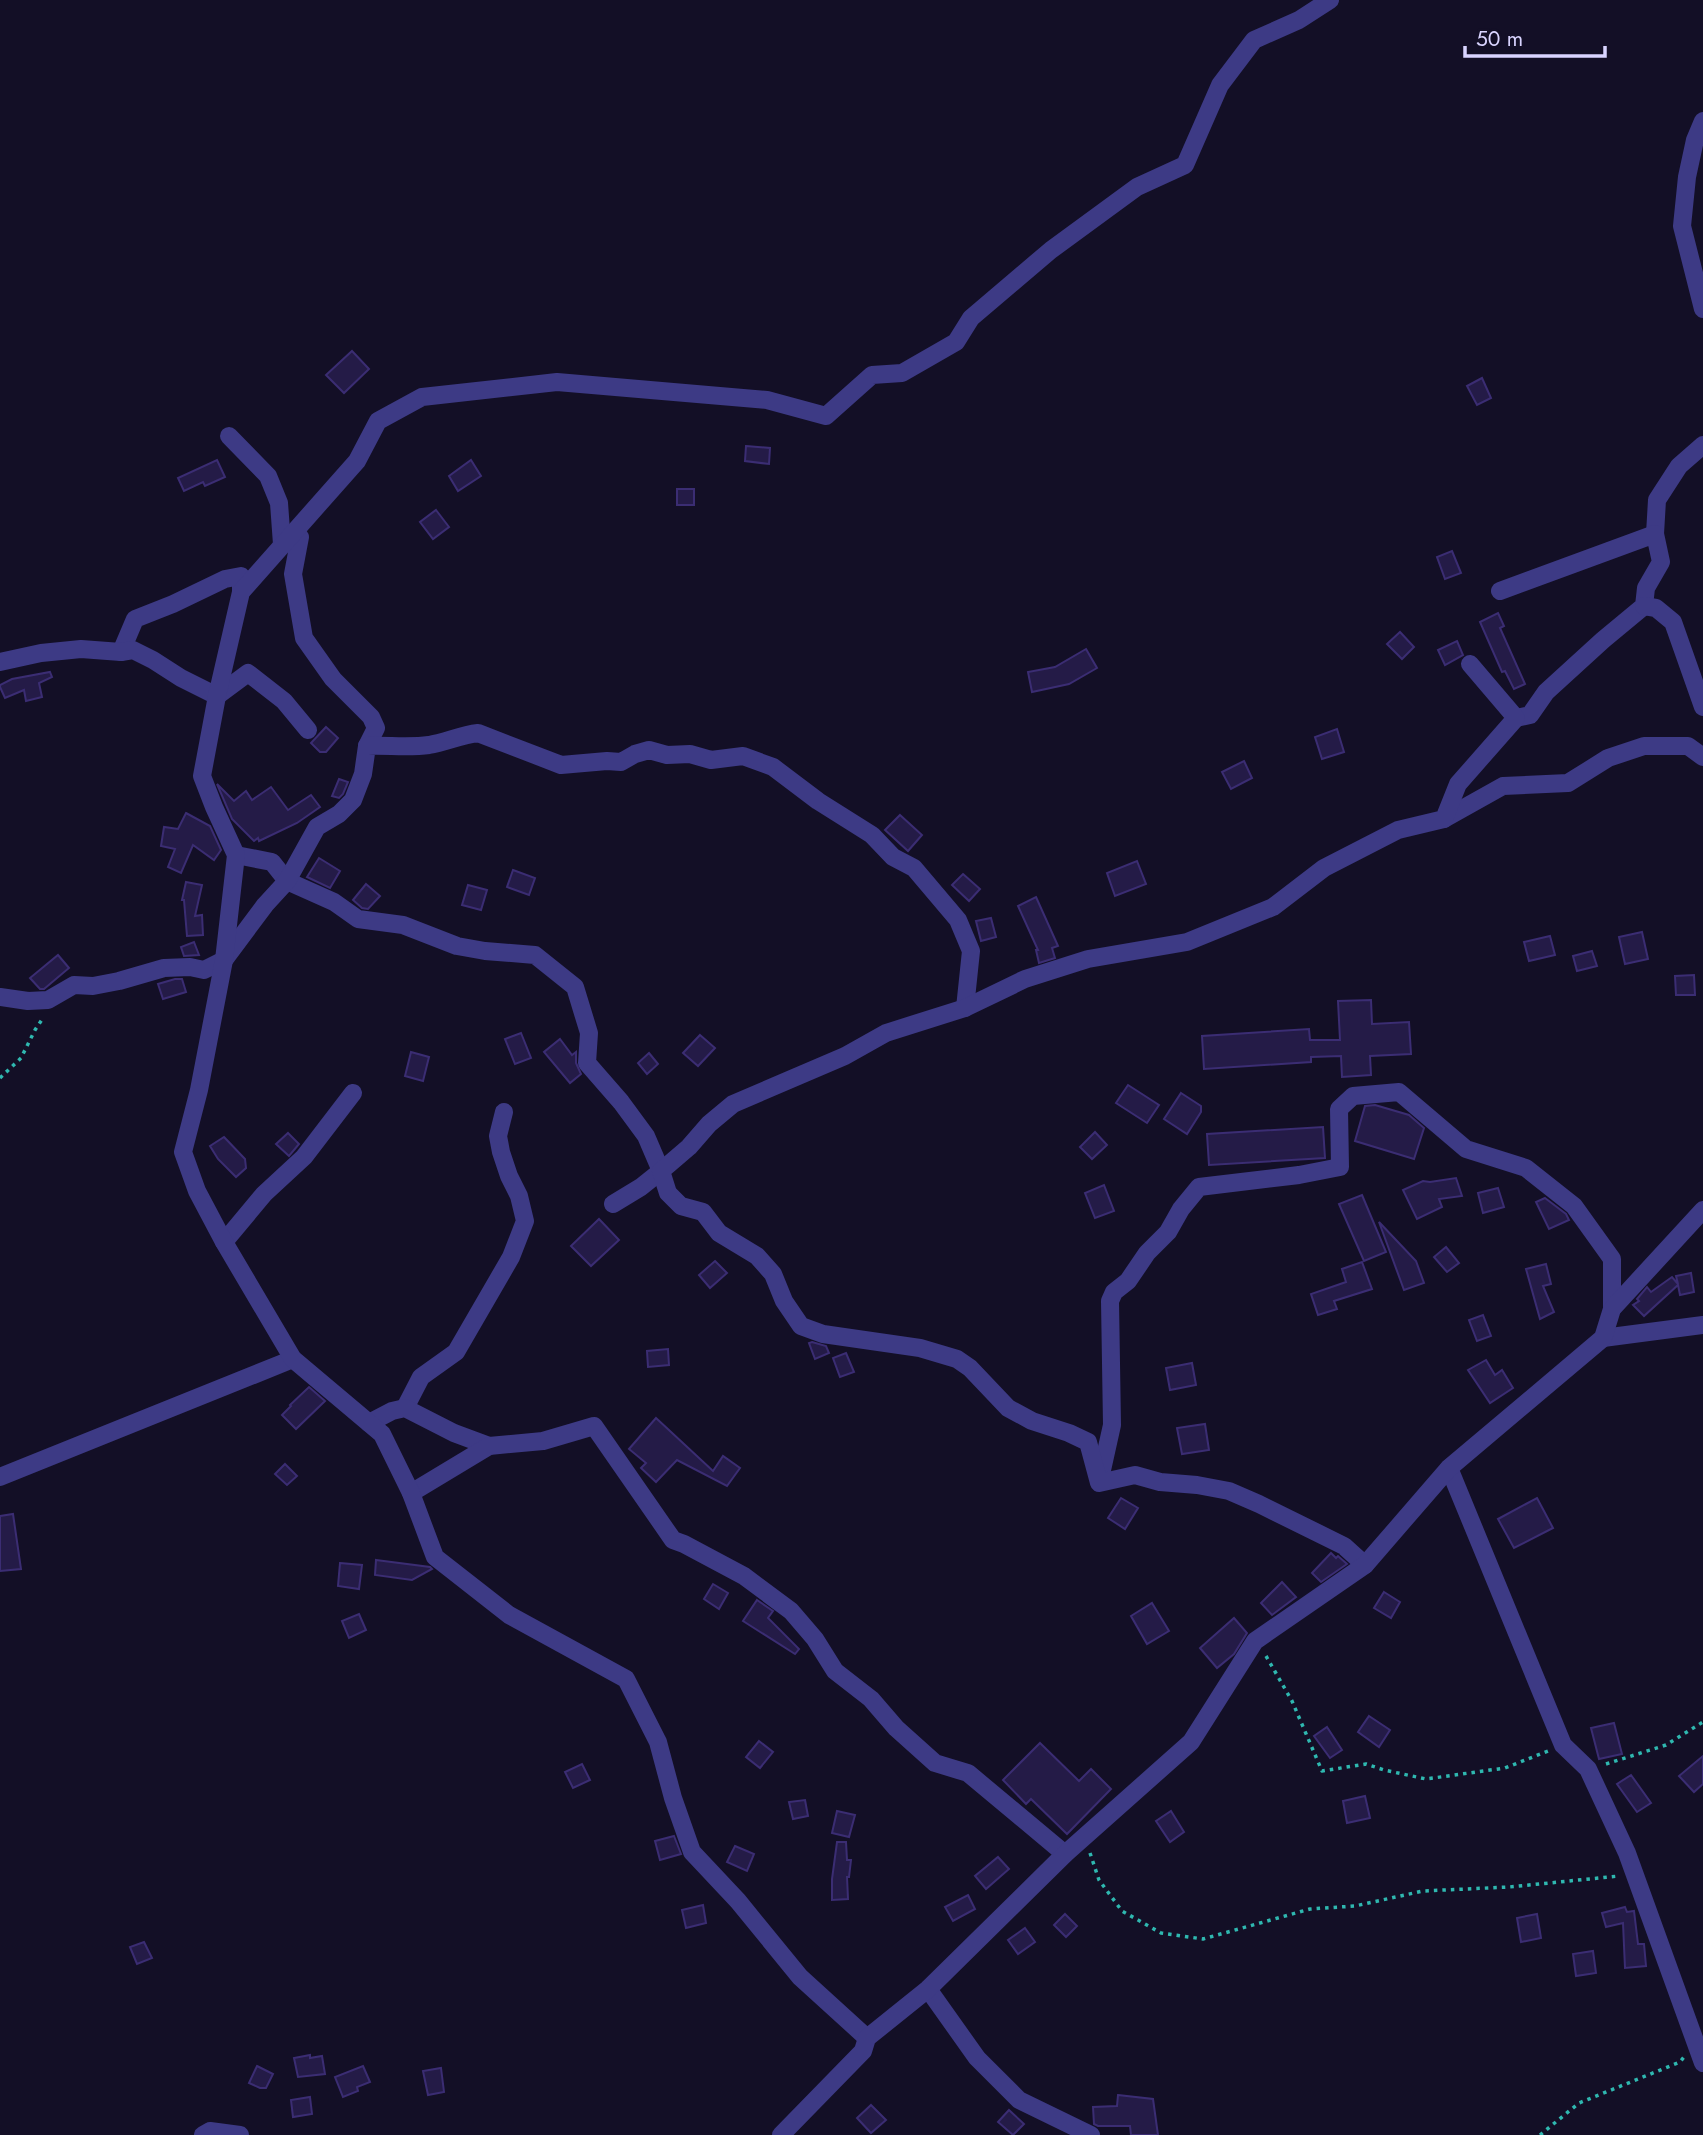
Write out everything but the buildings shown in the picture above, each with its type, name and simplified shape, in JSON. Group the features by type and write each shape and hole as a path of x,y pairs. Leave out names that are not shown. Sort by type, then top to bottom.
{"street":[{"path":"241,592 357,461 378,421 422,397 557,382 767,401 826,416 872,374 902,373 956,342 971,318 1051,250 1138,187 1185,165 1220,86 1254,40 1299,20 1329,0"},
{"path":"1703,121 1695,140 1690,165 1682,226 1703,309"},
{"path":"229,436 268,476 279,503 282,544"},
{"path":"1444,819 1458,783 1516,718 1530,715 1546,692 1644,606 1646,588 1661,562 1655,534 1657,500 1679,466 1703,445"},
{"path":"1500,591 1655,534"},
{"path":"0,997 28,1001 48,1000 74,985 93,986 164,968 190,967 204,970 224,960 265,905 287,881 317,827 339,814 353,800 363,774 367,746 376,728 371,717 333,679 304,638 293,574 300,537 282,544"},
{"path":"121,652 135,619 225,579 241,576 241,592 202,776 236,855 224,960 200,1090 183,1152 197,1191 293,1359 382,1434 411,1493 435,1557 509,1615 626,1679 658,1742 673,1798 692,1852 738,1901 800,1977 867,2038"},
{"path":"1644,606 1656,608 1673,621 1703,707"},
{"path":"0,662 41,653 81,649 121,652 133,650 217,696"},
{"path":"1470,664 1516,718"},
{"path":"217,696 248,673 284,701 308,730"},
{"path":"367,746 425,745 478,733 561,765 621,762 649,750 667,755 690,754 711,760 743,757 773,767 818,801 872,835 893,856 914,868 958,920 971,951 965,1008"},
{"path":"613,1204 662,1171 733,1104 845,1056 886,1033 965,1008 1025,979 1088,959 1186,942 1273,907 1324,868 1398,830 1444,819 1503,786 1568,783 1608,758 1644,746 1688,746 1703,757"},
{"path":"236,855 272,862 287,881 334,902 358,919 403,925 457,946 535,955 575,987 589,1033 587,1063 646,1136 662,1171 668,1193 681,1206 703,1212 719,1233 757,1256 773,1274 784,1301 802,1326 823,1334 920,1348 957,1359 970,1368 1008,1408 1032,1421 1088,1442 1099,1483"},
{"path":"781,2135 863,2051 867,2038 928,1989 1065,1854 1191,1742 1255,1641 1365,1565 1449,1468 1602,1338 1612,1309 1612,1259 1574,1206 1525,1168 1466,1150 1399,1092 1353,1096 1339,1109 1340,1167 1299,1175 1199,1187 1181,1209 1168,1232 1147,1253 1128,1281 1114,1292 1110,1301 1112,1425 1099,1483"},
{"path":"225,1242 264,1194 304,1157 353,1093"},
{"path":"405,1408 421,1377 456,1352 511,1257 525,1221 519,1196 501,1152 498,1136 504,1112"},
{"path":"1612,1309 1703,1210"},
{"path":"1602,1338 1703,1325"},
{"path":"0,1477 293,1359"},
{"path":"369,1423 392,1411 405,1408 454,1433 489,1446 543,1441 594,1426 673,1540 744,1576 791,1611 815,1639 835,1671 871,1699 915,1746 935,1763 968,1773 1065,1854"},
{"path":"411,1493 489,1446"},
{"path":"1449,1468 1563,1745 1588,1769 1627,1853 1699,2040 1703,2063"},
{"path":"1099,1483 1135,1475 1160,1482 1228,1491 1344,1546 1365,1565"},
{"path":"928,1989 977,2058 1019,2100 1091,2135"},
{"path":"203,2135 210,2131 240,2135"}],"path":[{"path":"0,1078 21,1058 52,1005 48,1000"},
{"path":"1257,1641 1292,1701 1322,1771 1366,1764 1426,1779 1505,1768 1563,1745"},
{"path":"1588,1769 1666,1745 1703,1722"},
{"path":"1085,1836 1099,1880 1122,1911 1161,1933 1203,1938 1310,1909 1355,1906 1423,1891 1635,1875"},
{"path":"1540,2135 1579,2103 1680,2062 1699,2040"}]}
